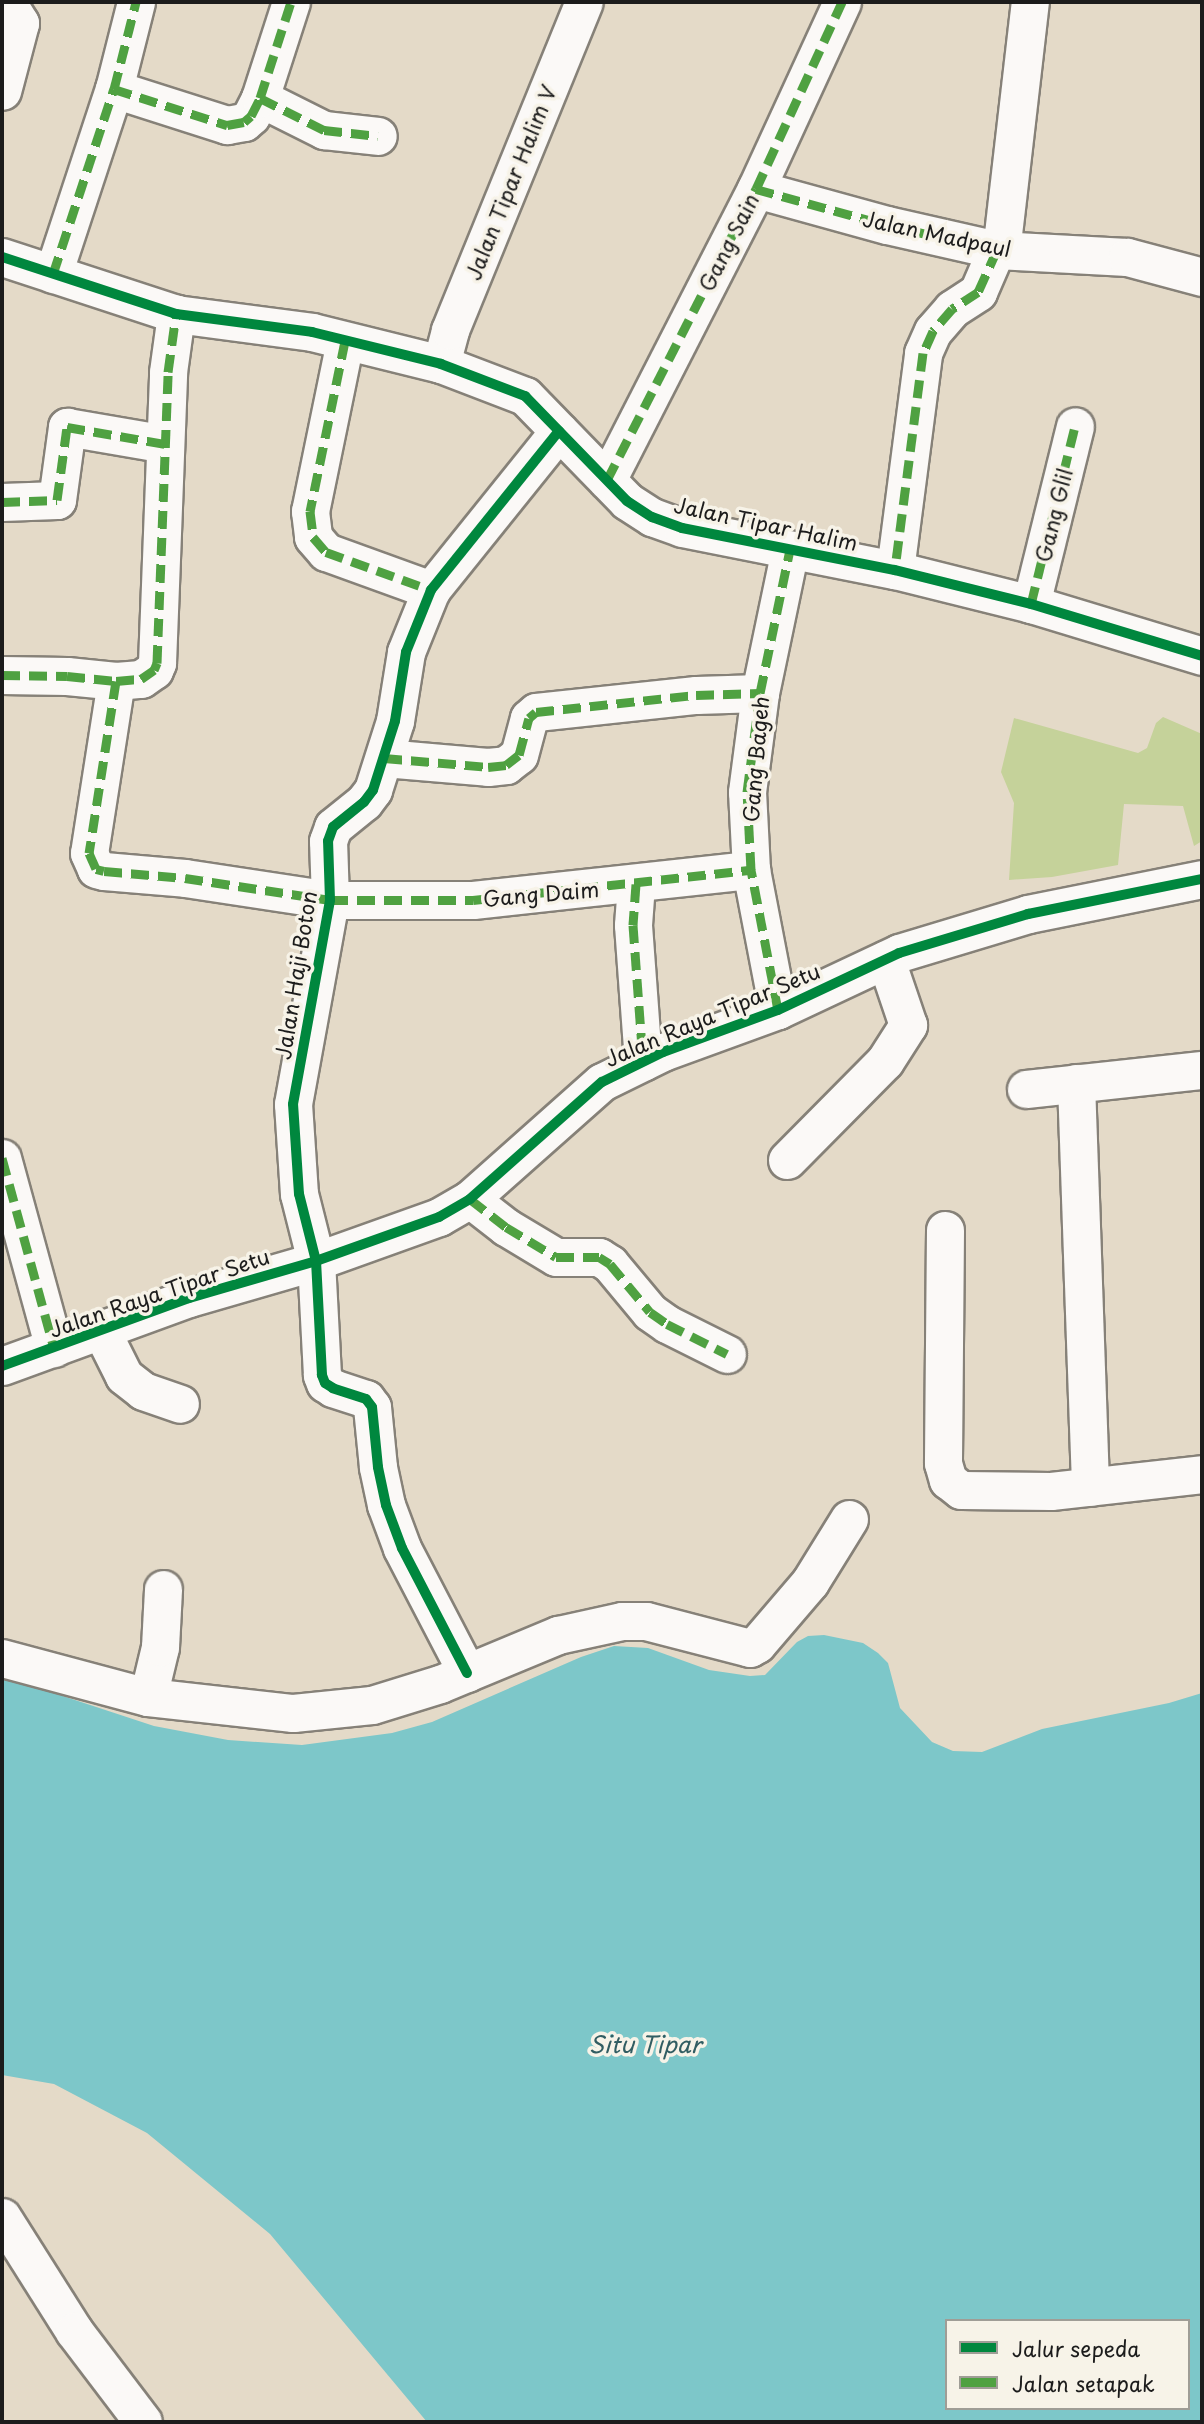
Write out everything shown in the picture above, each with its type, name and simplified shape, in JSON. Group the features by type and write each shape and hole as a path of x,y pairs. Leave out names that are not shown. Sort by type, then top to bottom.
{"street":[{"path":"53,274 114,89 136,2"},
{"path":"114,89 227,125 244,122 251,116 260,98 291,2"},
{"name":"Jalan Tipar Halim V","path":"441,365 450,330 584,2"},
{"name":"Gang Sain","path":"607,480 756,189 842,2"},
{"path":"895,570 923,354 933,331 952,309 978,292 1003,234 1030,2"},
{"path":"2,91 19,33 10,12"},
{"path":"260,98 324,130 378,136"},
{"name":"Jalan Madpaul","path":"756,189 887,225 997,250 1127,257 1202,277"},
{"name":"Jalan Tipar Halim","path":"2,257 176,314 266,324 345,341 441,365 525,396 626,501 652,517 682,528 895,570 1031,604 1202,656"},
{"path":"2,675 67,676 116,681 148,676 157,663 168,372 176,314"},
{"path":"345,341 310,511 313,537 326,552 430,590"},
{"name":"Gang Glil","path":"1031,604 1075,426"},
{"path":"2,502 57,499 67,427 165,444"},
{"name":"Jalan Haji Boton","path":"467,1673 402,1548 386,1505 378,1467 372,1407 366,1399 325,1383 322,1375 316,1261 299,1194 293,1104 330,900 328,841 333,827 364,803 373,790 395,721 406,652 430,590 559,431"},
{"name":"Gang Bageh","path":"778,1010 751,870 747,792 760,693 790,550"},
{"name":"Jalan Haji Boton","path":"116,681 89,846 91,862 96,869 330,900"},
{"path":"384,758 488,767 506,765 519,755 529,718 536,712 696,695 760,693"},
{"name":"Gang Daim","path":"330,900 473,900 751,870"},
{"name":"Jalan Raya Tipar Setu","path":"2,1366 102,1332 189,1298 316,1261 411,1229 470,1199 601,1082 663,1052 778,1010 886,960 1028,914 1202,879"},
{"path":"636,884 633,925 643,1062"},
{"path":"788,1160 885,1061 908,1025 886,960"},
{"path":"1026,1089 1202,1070"},
{"path":"1076,1083 1090,1487"},
{"path":"2,1158 54,1348"},
{"path":"470,1199 506,1227 556,1257 599,1257 610,1264 650,1312 667,1324 727,1354"},
{"path":"945,1230 943,1463 948,1480 961,1490 1051,1491 1202,1474"},
{"path":"102,1332 124,1376 144,1391 180,1404"},
{"path":"2,1658 148,1697 293,1713 372,1705 467,1673 558,1635 622,1621 646,1622 750,1648 757,1644 810,1581 849,1519"},
{"path":"148,1697 160,1647 163,1589"},
{"path":"2,2217 74,2331 143,2422"}],"green space":[{"path":"1163,717 1202,734 1202,841 1194,846 1183,806 1124,804 1118,865 1052,877 1009,880 1014,803 1001,772 1014,718 1138,753 1147,748 1156,723"}],"water":[{"name":"Situ Tipar","path":"824,1635 863,1643 878,1653 888,1663 900,1708 932,1742 953,1751 982,1752 1042,1729 1169,1703 1202,1693 1202,2422 427,2422 270,2234 147,2133 54,2084 2,2075 2,1676 154,1726 228,1740 302,1745 392,1733 432,1722 581,1657 614,1646 648,1648 709,1670 750,1676 765,1675 797,1642 808,1636"}],"marked path":[{"path":"114,89 136,2"},
{"path":"53,274 114,89 227,125 244,122 251,116 260,98 291,2"},
{"path":"607,480 756,189 842,2"},
{"path":"260,98 324,130 378,136"},
{"path":"756,189 887,225 997,250 978,292 952,309 933,331 923,353 895,570"},
{"path":"2,675 67,676 116,681 141,679 154,670 157,663 168,372 176,314"},
{"path":"345,341 310,511 313,537 326,552 431,590"},
{"path":"1031,604 1075,426"},
{"path":"2,502 57,500 67,427 165,444"},
{"path":"778,1010 751,870 747,792 760,693 790,550"},
{"path":"116,681 89,853 96,869 185,878 330,900 473,900 751,870"},
{"path":"384,758 488,767 506,765 519,755 529,718 536,712 696,695 760,693"},
{"path":"636,884 633,925 643,1062"},
{"path":"2,1158 54,1348"},
{"path":"470,1199 506,1227 556,1257 599,1257 610,1264 650,1312 667,1324 727,1354"}],"cycle path":[{"path":"2,257 176,314 312,332 441,364 525,396 627,501 652,517 682,528 895,570 1031,604 1202,656"},
{"path":"467,1673 402,1548 386,1505 378,1467 372,1407 366,1399 325,1383 322,1375 316,1261 299,1194 293,1104 330,900 328,841 333,827 364,802 373,790 395,721 406,652 431,590 559,431"},
{"path":"2,1366 189,1298 316,1261 439,1217 470,1199 602,1082 663,1052 778,1010 899,953 1028,914 1202,879"}]}
